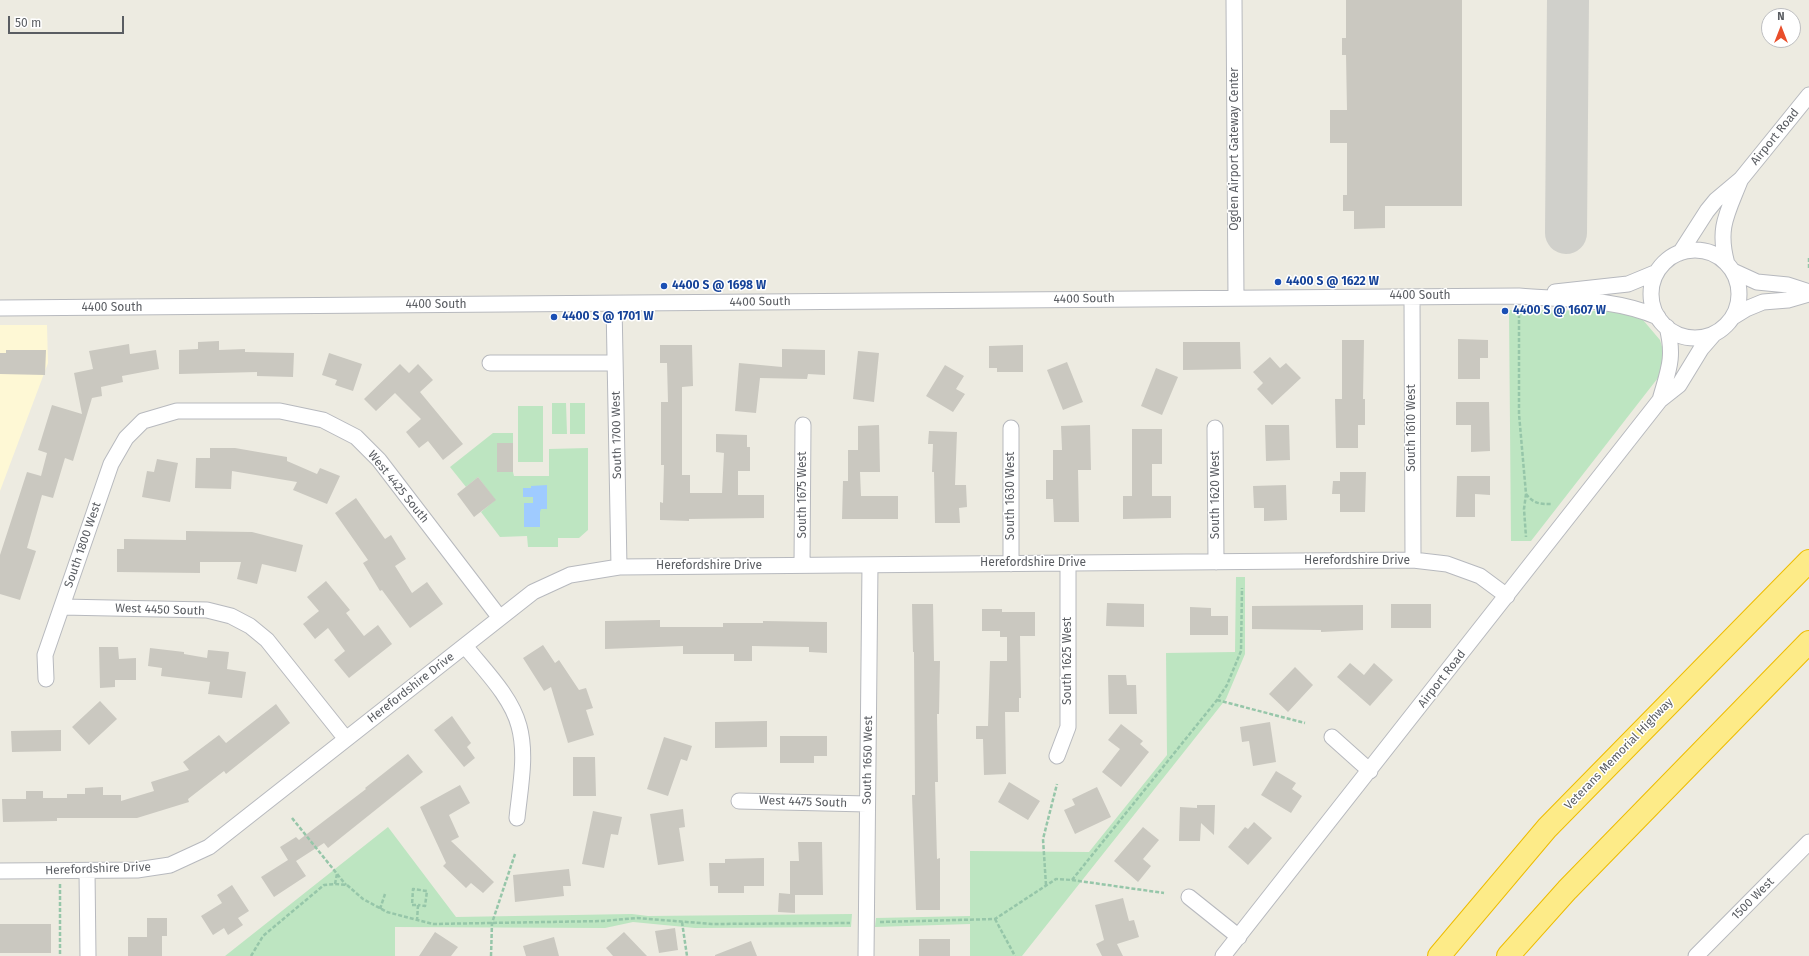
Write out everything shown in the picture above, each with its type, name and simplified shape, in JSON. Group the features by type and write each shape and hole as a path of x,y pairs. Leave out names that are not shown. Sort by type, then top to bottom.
{"highway":[{"name":"Veterans Memorial Highway","path":"1438,956 1547,828 1809,561"},
{"path":"1508,956 1576,881 1809,642"}],"street":[{"name":"Ogden Airport Gateway Center","path":"1234,0 1236,298"},
{"name":"Airport Road","path":"1680,253 1707,211 1716,200 1741,179 1809,95"},
{"name":"Airport Road","path":"1730,268 1722,241 1722,227 1741,179"},
{"path":"1694,250 1704,251 1718,256 1730,268 1757,282 1788,285 1809,293 1788,300 1763,302 1746,309 1733,317 1725,326 1714,334 1693,338 1678,334 1662,322 1653,305 1652,295 1653,280 1657,272 1667,260 1680,253 1694,250"},
{"path":"1730,268 1740,292 1739,301 1733,317"},
{"name":"4400 South","path":"1519,296 1628,284 1657,272"},
{"name":"South 1610 West","path":"1412,296 1413,560"},
{"name":"4400 South","path":"0,308 1519,296 1620,304 1642,310 1662,322"},
{"name":"South 1700 West","path":"614,304 619,567"},
{"name":"Airport Road","path":"1660,400 1671,363 1670,343 1662,322"},
{"name":"Airport Road","path":"1223,956 1370,771 1660,400 1679,386 1702,348 1714,334"},
{"path":"490,363 615,363"},
{"name":"West 4425 South","path":"143,421 177,411 280,411 322,420 356,437 379,460 500,618"},
{"name":"South 1800 West","path":"46,679 46,656 111,464 126,438 143,421"},
{"name":"South 1675 West","path":"802,566 803,425"},
{"name":"South 1630 West","path":"1011,428 1011,564"},
{"name":"South 1620 West","path":"1215,428 1216,562"},
{"name":"Herefordshire Drive","path":"0,871 138,870 170,865 209,847 533,592 570,575 619,567 1413,560 1447,564 1480,576 1507,596"},
{"name":"South 1625 West","path":"1056,756 1068,727 1068,563"},
{"name":"South 1650 West","path":"866,956 870,565"},
{"name":"West 4450 South","path":"62,607 207,610 231,616 250,626 267,640 346,739"},
{"path":"465,646 508,701 520,726 523,752 517,818"},
{"path":"1332,738 1370,771"},
{"name":"West 4475 South","path":"739,801 867,804"},
{"name":"1500 West","path":"1696,956 1809,842"},
{"path":"87,871 88,956"},
{"path":"1189,897 1239,937"}],"path":[{"path":"1809,258 1809,269"},
{"path":"1519,314 1519,414 1526,494 1524,509 1526,537"},
{"path":"1526,494 1531,501 1540,504 1552,504"},
{"path":"1072,880 1217,700 1226,686 1241,651 1242,588"},
{"path":"1217,700 1306,723"},
{"path":"1046,885 1044,839 1057,784"},
{"path":"292,818 337,874 363,899 380,909 417,921 434,924 603,921 637,918 712,924 850,923"},
{"path":"491,956 492,923 515,854"},
{"path":"335,884 337,874"},
{"path":"878,922 995,919 1056,879 1164,893"},
{"path":"60,883 60,956"},
{"path":"251,956 263,936 324,885 347,885"},
{"path":"413,889 427,891 426,906 418,905 412,905 413,889"},
{"path":"380,909 385,894"},
{"path":"417,921 418,905"},
{"path":"995,919 1015,956"},
{"path":"682,922 687,956"}],"shaded area":[{"path":"0,325 47,325 48,363 0,491"}],"green space":[{"path":"1509,310 1620,311 1637,316 1643,320 1660,340 1665,357 1661,374 1531,541 1511,541"},
{"path":"552,403 566,403 567,434 552,434"},
{"path":"570,403 585,403 585,434 570,434"},
{"path":"518,406 543,406 543,462 518,462"},
{"path":"493,433 513,433 513,443 497,443 497,472 513,472 514,476 549,476 549,449 588,448 588,530 579,538 558,538 558,547 528,547 527,536 500,537 481,512 495,500 478,477 466,487 450,467"},
{"path":"1236,577 1245,577 1245,654 1226,699 1022,956 970,956 970,924 875,927 876,918 970,916 970,851 1089,852 1167,755 1166,653 1235,652"},
{"path":"388,827 456,917 632,914 648,916 852,914 851,927 695,928 633,922 605,928 395,927 395,956 225,956"}],"water":[{"path":"547,485 547,509 541,509 540,527 524,527 524,503 533,503 533,497 523,497 523,488"}],"building":[{"path":"1346,0 1462,0 1462,206 1385,206 1385,228 1354,229 1354,211 1343,211 1343,195 1347,195 1347,143 1330,143 1330,110 1347,110 1346,55 1342,55 1342,38 1346,38"},
{"path":"1458,339 1488,340 1488,358 1480,358 1480,379 1458,379"},
{"path":"1342,340 1364,340 1363,399 1365,399 1365,425 1358,425 1358,448 1336,448 1335,399 1342,399"},
{"path":"219,341 219,350 245,349 245,352 294,353 293,377 257,376 257,372 179,374 179,350 198,349 198,342"},
{"path":"1183,342 1240,342 1241,369 1183,370"},
{"path":"129,344 130,354 156,350 159,369 122,376 123,382 101,387 102,396 92,398 73,461 65,458 53,498 42,495 27,548 36,551 20,600 0,594 0,555 27,472 41,476 47,453 38,450 52,405 82,414 74,373 93,369 89,351"},
{"path":"660,345 692,345 693,386 682,387 682,475 690,475 690,493 722,493 724,453 716,452 716,434 747,435 747,447 750,447 750,471 738,471 738,495 764,495 764,518 689,519 689,521 660,520 660,502 663,503 664,465 661,465 661,402 668,402 667,363 660,363"},
{"path":"1023,345 1023,372 997,372 997,368 989,368 989,346"},
{"path":"782,349 825,350 825,375 808,374 807,379 760,378 756,413 735,411 739,363 782,367"},
{"path":"6,350 46,350 45,375 0,374 0,353 6,353"},
{"path":"858,351 879,353 874,402 853,399"},
{"path":"329,353 362,364 353,391 335,385 337,380 322,375"},
{"path":"1270,357 1280,368 1286,363 1301,378 1272,405 1257,389 1263,383 1253,372"},
{"path":"1067,362 1083,402 1063,410 1047,370"},
{"path":"400,364 409,373 418,364 433,380 420,392 463,444 443,460 428,441 419,448 406,432 421,419 395,393 376,411 364,399"},
{"path":"945,365 964,376 956,389 965,394 953,412 926,396"},
{"path":"1156,368 1178,377 1162,415 1141,406"},
{"path":"1456,402 1489,402 1490,451 1471,452 1471,425 1456,425"},
{"path":"879,425 880,472 860,472 861,496 898,496 898,519 842,519 843,481 848,481 848,450 858,450 858,426"},
{"path":"1090,425 1091,470 1078,470 1079,522 1054,522 1053,499 1046,499 1046,480 1053,480 1053,450 1062,450 1061,426"},
{"path":"1265,425 1289,425 1290,460 1266,461"},
{"path":"1132,429 1162,429 1162,464 1152,464 1152,496 1171,496 1171,518 1123,519 1123,496 1132,496"},
{"path":"929,431 957,432 955,485 966,485 967,507 959,508 960,523 935,523 934,472 932,472 933,444 928,444"},
{"path":"497,443 513,443 513,472 497,472"},
{"path":"210,448 235,448 287,457 287,461 317,474 320,468 340,476 327,504 293,490 297,482 232,471 231,489 195,488 196,458 210,458"},
{"path":"157,459 178,463 170,502 142,497 147,471 154,472"},
{"path":"1340,472 1366,472 1365,512 1340,512 1340,494 1332,494 1333,481 1340,481"},
{"path":"1457,476 1490,476 1490,495 1475,494 1475,517 1456,517"},
{"path":"478,477 496,500 474,517 457,494"},
{"path":"1286,485 1287,520 1264,521 1264,508 1254,508 1253,486"},
{"path":"356,498 385,539 391,535 406,559 395,566 412,593 427,582 443,604 410,628 382,590 380,591 363,563 368,560 335,513"},
{"path":"186,531 252,532 303,545 296,572 262,564 257,584 237,579 241,562 200,562 200,573 117,572 117,549 124,549 124,539 186,540"},
{"path":"326,581 350,610 346,613 364,636 378,625 392,644 349,678 334,660 345,651 328,628 315,639 303,624 319,611 307,597"},
{"path":"1107,603 1144,604 1144,627 1106,626"},
{"path":"912,604 933,604 934,661 940,661 939,714 937,714 938,782 935,782 937,859 940,858 940,910 916,910 912,795 915,795 914,652"},
{"path":"1391,604 1431,604 1431,628 1391,628"},
{"path":"1363,605 1363,630 1321,632 1321,630 1252,629 1252,606"},
{"path":"1190,607 1211,608 1211,616 1228,616 1228,635 1190,635"},
{"path":"982,609 1002,609 1002,612 1035,612 1035,636 1020,636 1021,698 1019,698 1019,712 1005,712 1006,774 984,775 983,739 976,739 976,726 988,726 990,661 1007,661 1007,637 1000,637 1000,631 982,631"},
{"path":"660,620 660,627 723,627 723,623 763,623 763,621 827,622 827,653 809,652 809,647 752,646 752,661 734,661 734,654 683,654 683,646 605,649 605,621"},
{"path":"543,645 555,663 559,660 579,690 586,688 593,708 586,710 594,735 568,743 551,687 544,691 523,658"},
{"path":"99,647 118,647 119,659 136,658 136,680 115,680 115,687 100,688"},
{"path":"150,648 184,652 184,654 207,658 208,650 229,652 227,669 246,672 242,698 208,694 210,682 161,676 162,668 148,666"},
{"path":"1350,663 1364,675 1374,663 1393,680 1370,706 1337,677"},
{"path":"1295,667 1313,685 1288,712 1269,694"},
{"path":"1108,675 1126,675 1127,685 1136,685 1137,714 1109,714"},
{"path":"100,701 117,719 89,745 72,727"},
{"path":"276,704 290,723 226,774 224,771 188,799 189,802 137,818 57,818 57,821 3,822 2,799 26,799 26,791 43,791 43,798 67,798 67,794 85,794 85,788 103,787 103,795 121,795 121,801 154,791 151,782 189,770 183,762 219,735 226,743"},
{"path":"452,716 471,743 467,747 475,758 464,767 434,730"},
{"path":"767,721 767,747 715,748 715,722"},
{"path":"1270,722 1276,762 1253,766 1249,741 1242,742 1240,727"},
{"path":"1121,724 1143,741 1140,744 1149,752 1121,787 1102,772 1120,749 1108,740"},
{"path":"61,730 61,751 12,752 11,731"},
{"path":"780,736 827,736 827,756 814,756 814,763 780,763"},
{"path":"664,737 692,746 687,761 681,759 668,796 647,789"},
{"path":"408,754 423,772 328,848 324,843 296,861 306,876 274,897 261,877 288,860 280,847 296,837 299,840 366,789 365,788"},
{"path":"573,757 595,757 596,796 573,796"},
{"path":"1276,771 1296,783 1292,789 1302,796 1291,813 1261,795"},
{"path":"1009,782 1040,801 1028,820 998,802"},
{"path":"460,785 470,803 449,815 459,837 451,841 494,882 483,893 471,883 466,888 443,866 446,863 420,807"},
{"path":"1097,787 1111,817 1075,834 1064,810 1075,805 1072,799"},
{"path":"1197,805 1215,805 1214,835 1201,823 1200,841 1179,841 1180,807 1197,808"},
{"path":"683,809 685,827 679,828 684,861 658,865 650,814"},
{"path":"593,811 622,817 618,835 611,834 604,868 582,864"},
{"path":"1254,822 1272,838 1248,865 1228,847 1245,827 1248,829"},
{"path":"1143,827 1159,840 1143,859 1151,866 1138,882 1114,861"},
{"path":"798,842 822,842 823,895 795,895 795,913 778,912 779,893 790,894 790,861 799,861"},
{"path":"764,858 764,886 744,886 744,893 718,893 718,886 710,886 709,863 725,863 725,859"},
{"path":"569,869 571,886 563,886 564,896 515,902 513,875"},
{"path":"232,885 249,911 238,918 243,925 228,935 224,928 213,935 201,916 222,903 217,895"},
{"path":"1123,898 1129,921 1134,920 1139,937 1117,944 1123,956 1102,956 1096,944 1104,940 1095,905"},
{"path":"147,918 167,918 167,936 162,936 162,956 128,956 128,937 147,937"},
{"path":"0,924 51,924 51,953 0,953"},
{"path":"675,928 678,950 659,953 655,931"},
{"path":"435,932 458,947 451,956 419,956"},
{"path":"624,932 647,956 613,956 606,948"},
{"path":"554,937 559,956 526,956 523,946"},
{"path":"919,939 950,939 950,956 919,956"},
{"path":"751,941 757,956 715,956 715,955"}],"taxiway":[{"path":"1566,233 1568,0"}],"place":[{"name":"4400 S @ 1622 W","path":"1278,282"},
{"name":"4400 S @ 1698 W","path":"664,286"},
{"name":"4400 S @ 1607 W","path":"1505,311"},
{"name":"4400 S @ 1701 W","path":"554,317"}]}
